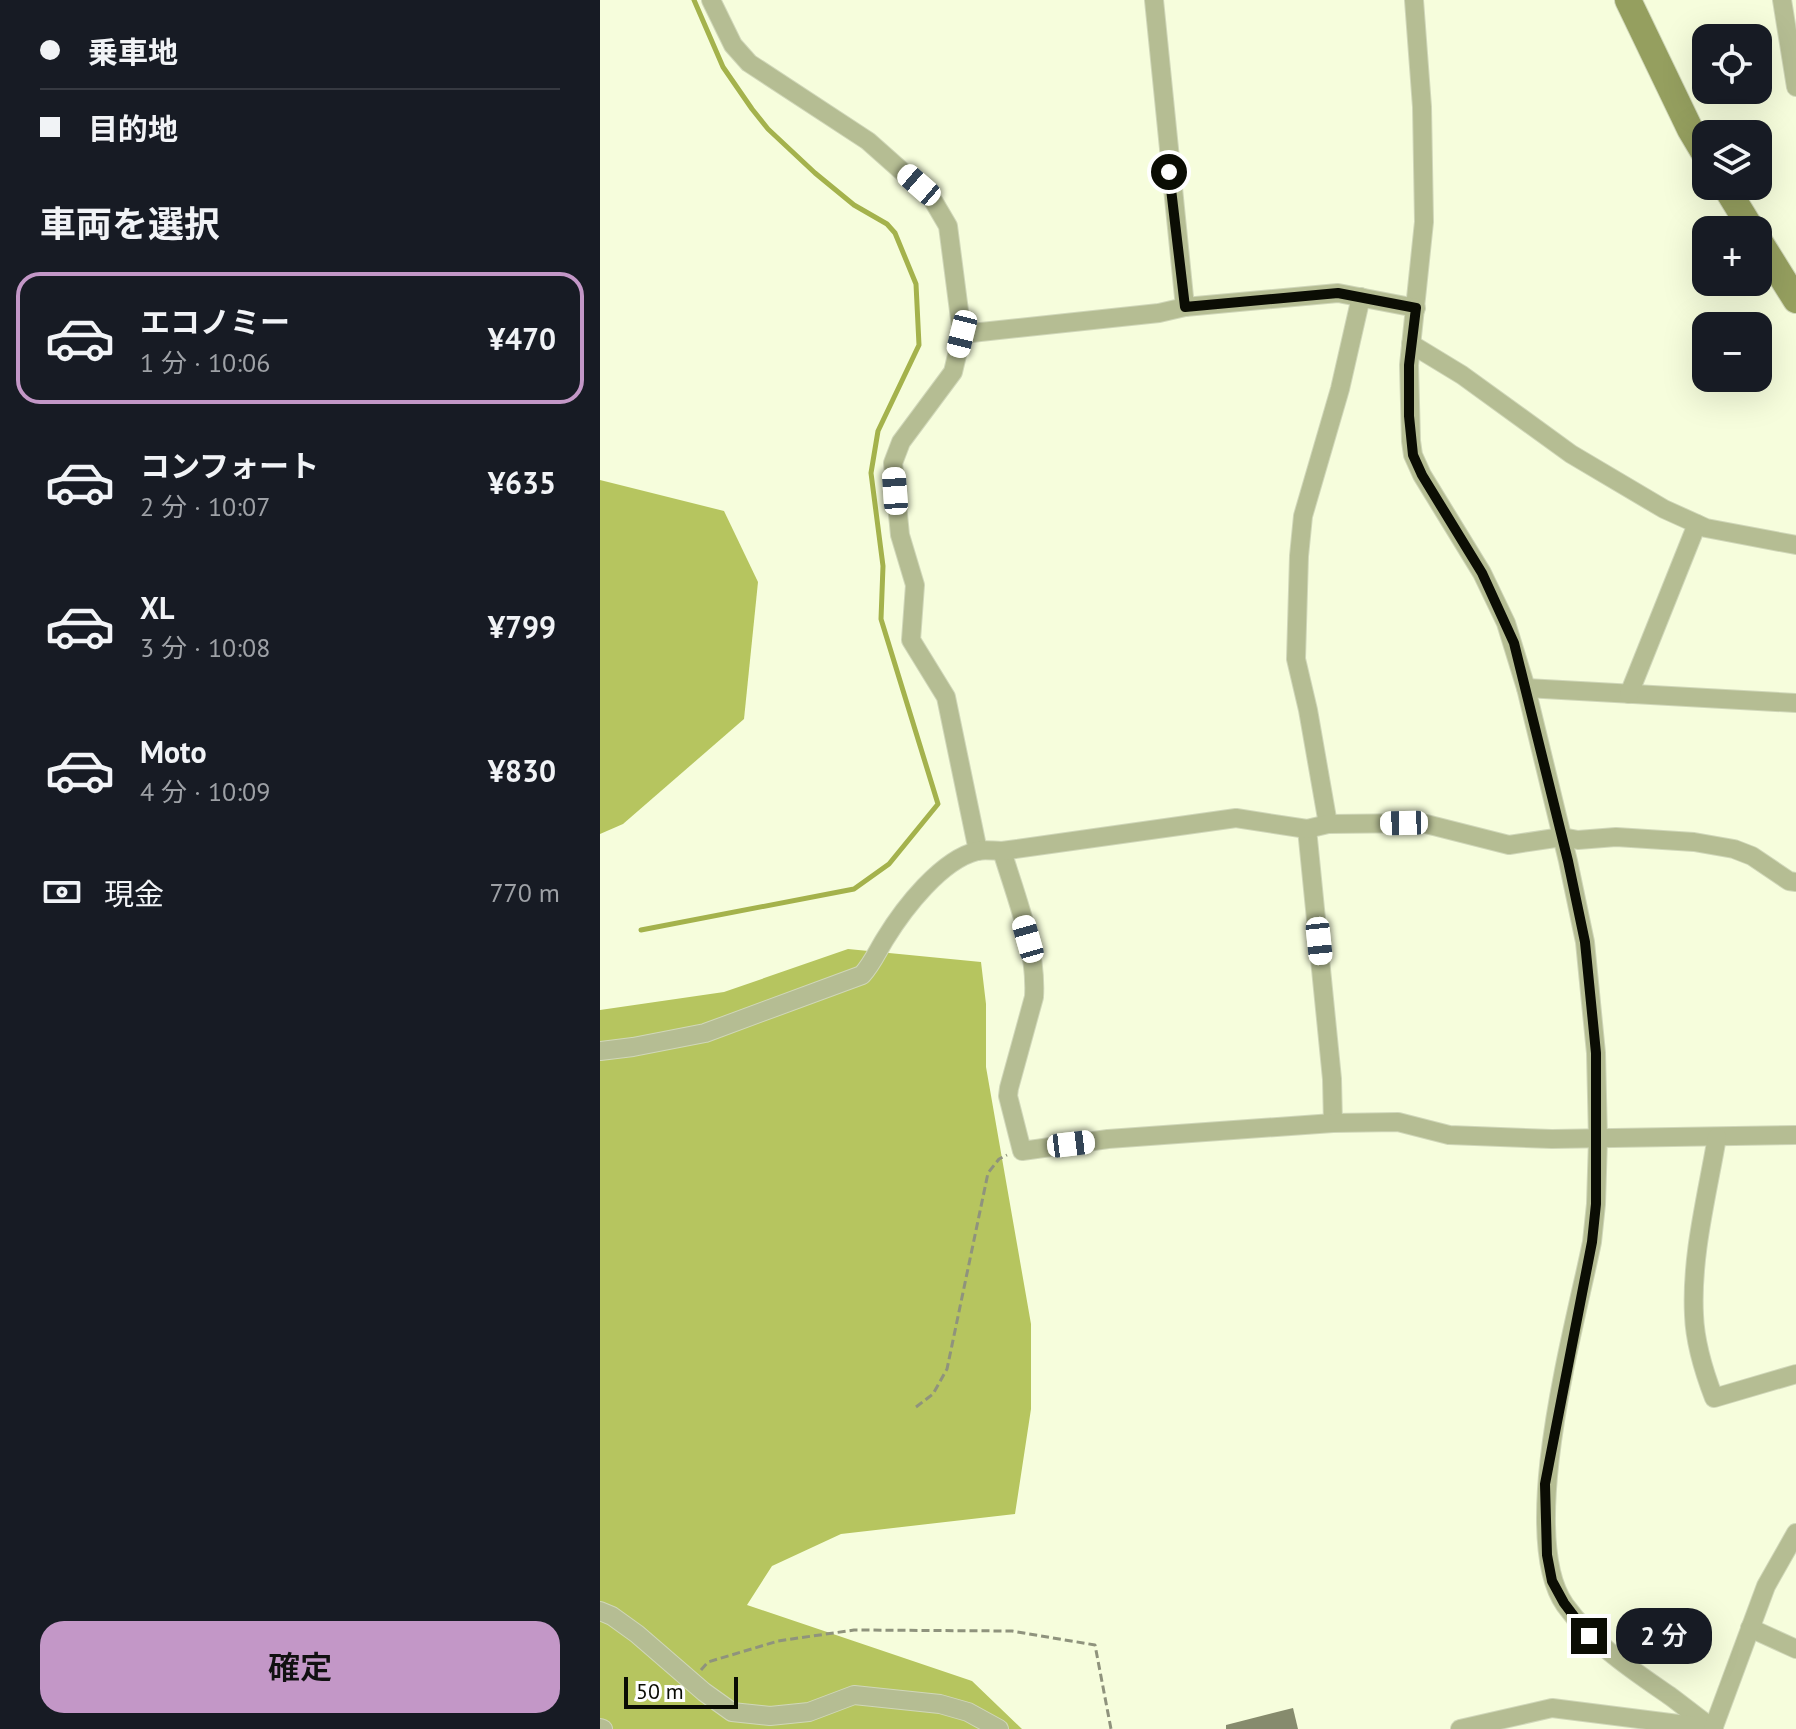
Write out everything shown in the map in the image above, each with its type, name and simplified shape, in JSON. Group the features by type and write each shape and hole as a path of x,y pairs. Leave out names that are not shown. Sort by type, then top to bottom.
{"main road":[{"path":"1628,0 1692,132"},
{"path":"1772,261 1796,300"}],"street":[{"path":"711,0 733,45 749,63 868,141 931,197 948,226 962,334 953,372 901,442 893,463 900,535 915,585 911,640 946,697 978,851"},
{"path":"1154,0 1185,307"},
{"path":"1414,0 1422,107 1424,222 1411,344 1409,416 1413,455 1494,597 1514,643 1585,942 1596,1053 1596,1204 1592,1242 1545,1484 1547,1555 1552,1581 1589,1636 1612,1657 1713,1729"},
{"path":"1782,0 1796,87"},
{"path":"962,334 1159,313 1185,307 1338,293 1416,308"},
{"path":"1328,824 1296,659 1299,556 1303,516 1340,389 1361,297"},
{"path":"1411,344 1462,375 1571,454 1664,509 1706,528 1796,545"},
{"path":"1629,694 1697,524"},
{"path":"1526,688 1796,703"},
{"path":"600,1051 705,1033 862,975 876,957 884,939 931,879 951,862 978,851 1002,851 1236,818 1307,829 1328,824 1422,823 1509,845 1562,837 1694,842 1734,849 1752,856 1789,881 1796,882"},
{"path":"1307,829 1332,1079 1333,1123"},
{"path":"1002,851 1028,939 1035,982 1034,997 1008,1096 1022,1151 1108,1139 1333,1123 1398,1122 1449,1135 1598,1139 1796,1135"},
{"path":"1717,1137 1697,1255 1694,1316 1703,1368 1714,1398 1796,1374"},
{"path":"1713,1729 1766,1586 1796,1533"},
{"path":"600,1611 637,1634 732,1712 749,1716 809,1712 854,1695 940,1704 968,1712 999,1729"},
{"path":"1750,1628 1796,1649"},
{"path":"1460,1729 1552,1708 1713,1729"}],"path":[{"path":"916,1407 933,1394 950,1360 988,1173 999,1159 1022,1151"},
{"path":"691,1681 708,1662 778,1641 854,1630 1012,1631 1095,1645 1111,1729"}],"green space":[{"path":"600,480 724,511 758,582 744,719 623,824 600,834"},
{"path":"848,949 981,962 986,1004 986,1067 1031,1324 1031,1409 1015,1514 841,1534 772,1566 747,1605 972,1681 1022,1729 600,1729 600,1010 724,992"}],"building":[{"path":"1293,1708 1298,1729 1226,1729 1226,1725"}],"waterway":[{"path":"641,930 854,889 889,864 938,804 881,619 883,566 871,473 878,431 919,345 916,284 895,233 887,224 854,205 815,173 768,129 752,109 723,67 694,0"}],"route":[{"path":"1169,172 1185,307 1338,293 1416,308 1409,365 1413,455 1482,573 1514,643 1585,942 1596,1053 1598,1139 1592,1242 1545,1484 1547,1555 1552,1581 1589,1636"}]}
